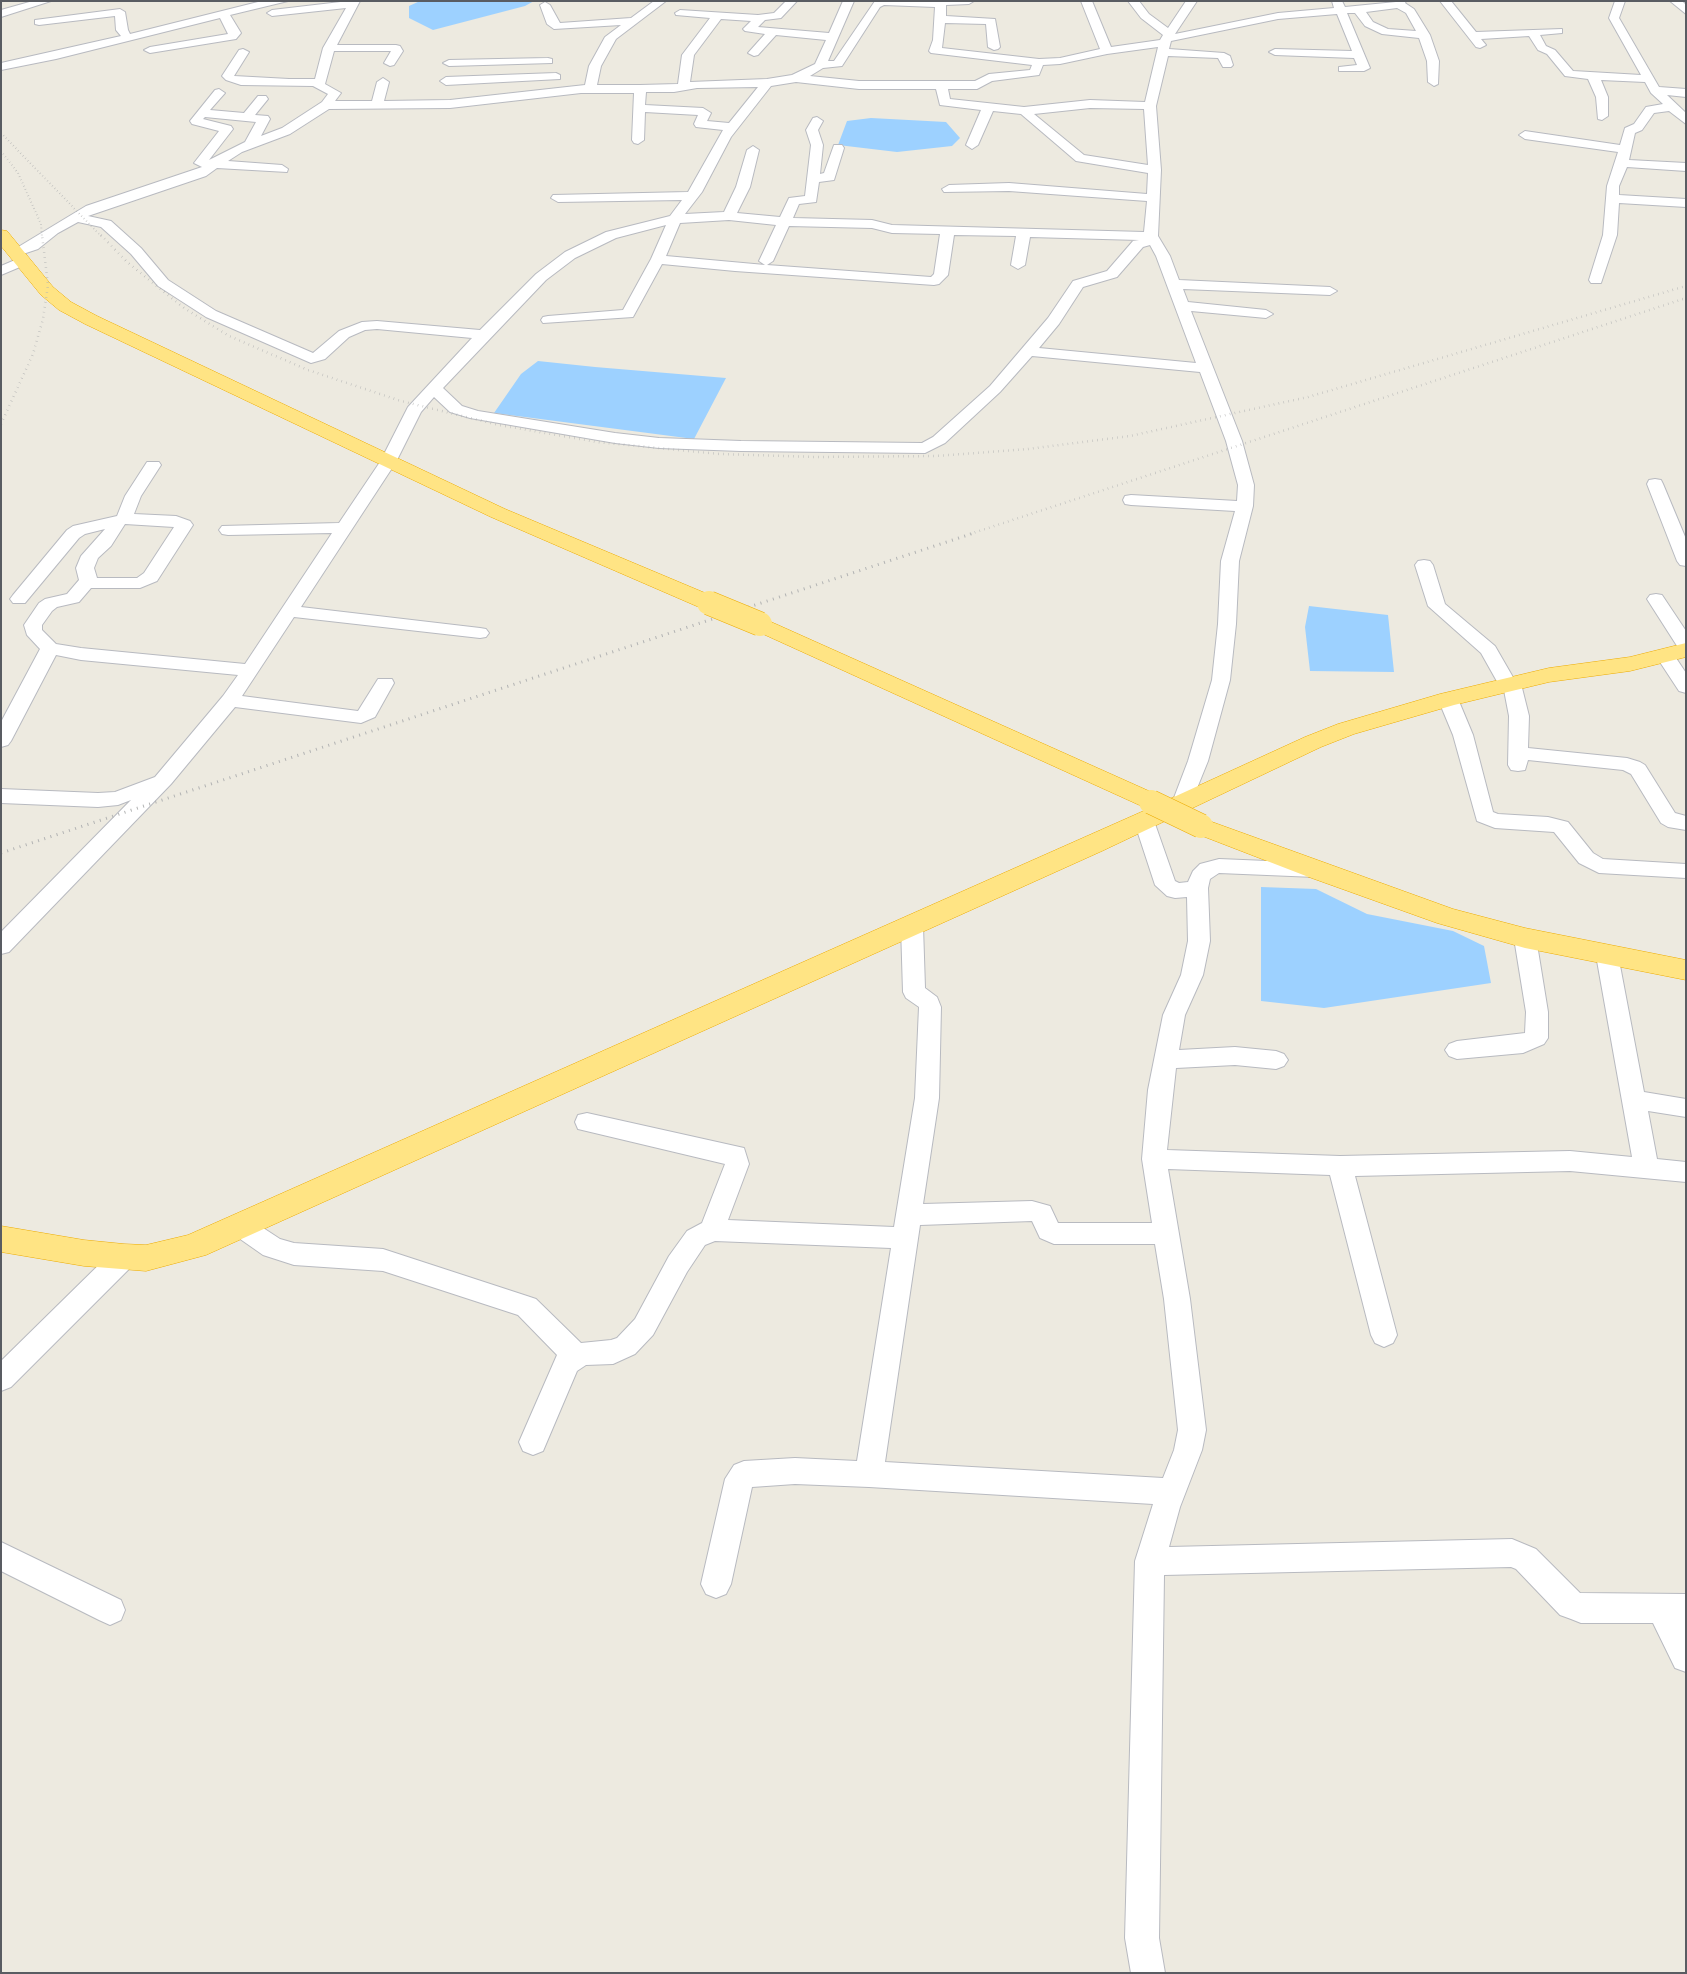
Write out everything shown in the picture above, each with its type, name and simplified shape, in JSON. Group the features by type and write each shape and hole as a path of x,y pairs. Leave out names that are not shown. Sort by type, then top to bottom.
{"highway":[{"path":"10,246 47,291 65,306 498,513 760,624 1148,811 1201,826 1315,870 1446,916 1525,938 1686,970"},
{"path":"1,1239 84,1253 124,1257 146,1258 168,1254 242,1228 912,926 1148,811 1182,803 1346,729 1448,699 1510,684 1679,650"}],"street":[{"path":"1,14 46,1"},
{"path":"1,67 56,56 223,13 282,1"},
{"path":"590,88 595,66 610,37 661,1"},
{"path":"680,13 760,18 777,16 792,1"},
{"path":"326,105 450,104 590,88 640,89 767,84 795,78 815,70 820,65 849,1"},
{"path":"820,65 838,64 876,5 882,2 941,4 941,2 969,1"},
{"path":"1086,1 1107,51"},
{"path":"1133,1 1166,41 1220,55 1226,58 1228,65"},
{"path":"1182,803 1198,761 1221,680 1227,624 1230,561 1245,506 1245,476 1163,256 1152,238 1155,170 1150,106 1166,41 1192,1"},
{"path":"1445,1 1477,40 1532,32 1558,31"},
{"path":"1620,1 1614,18 1654,90 1670,107 1685,118"},
{"path":"1675,1 1686,12"},
{"path":"272,13 354,2"},
{"path":"1,271 10,246 33,246 75,217 91,209 201,173 238,149 286,131 326,105 335,93 319,86 329,48 354,2"},
{"path":"934,51 1039,62 1060,61 1166,41 1278,16 1339,6 1358,10 1400,3 1408,8 1424,35 1433,61 1434,82"},
{"path":"941,4 939,40 934,51 937,86 944,102 1024,111 1090,104 1150,106"},
{"path":"545,5 553,24 558,27 600,22 632,21"},
{"path":"1339,6 1349,42 1364,68 1343,69"},
{"path":"1358,10 1370,24 1386,32 1424,35"},
{"path":"39,22 120,12 122,30 127,37"},
{"path":"150,50 234,36 235,33 223,13"},
{"path":"684,86 688,55 717,16"},
{"path":"760,18 749,29 832,37"},
{"path":"940,19 991,21 994,47"},
{"path":"754,53 773,32"},
{"path":"1532,32 1542,48 1551,52 1569,74 1648,78"},
{"path":"1314,41 1275,46 1357,55"},
{"path":"329,48 396,48 397,51 390,63"},
{"path":"243,52 228,76 234,80 289,83 320,82"},
{"path":"449,64 548,61"},
{"path":"507,97 511,62"},
{"path":"795,78 859,85 977,85 989,78 1035,73 1039,62"},
{"path":"1593,76 1602,97 1602,116"},
{"path":"446,82 556,77"},
{"path":"377,105 383,82"},
{"path":"548,320 628,314 658,259 675,219 692,196 725,136 767,84"},
{"path":"638,140 640,89"},
{"path":"1654,90 1686,93"},
{"path":"219,93 196,120 197,122 227,129 200,162 282,169"},
{"path":"247,117 262,99"},
{"path":"972,145 989,106"},
{"path":"1596,280 1610,235 1613,186 1629,131 1638,126 1648,112 1662,107 1670,107"},
{"path":"639,108 703,112 705,113 700,124 733,127"},
{"path":"1024,111 1080,158 1155,170"},
{"path":"201,114 264,119 250,145"},
{"path":"766,261 794,201 811,199 817,145 812,130 817,121"},
{"path":"1525,135 1686,167"},
{"path":"814,178 829,177 838,148"},
{"path":"728,216 743,186 753,150"},
{"path":"949,189 1009,187 1154,198"},
{"path":"558,198 692,196"},
{"path":"1612,199 1686,203"},
{"path":"1,946 164,779 230,700 388,462 414,410 482,335 540,278 570,256 597,240 675,219 728,216 785,221 872,224 892,229 1024,231 1152,238"},
{"path":"75,217 101,221 106,224 136,251 163,283 211,314 311,358 320,356 344,334 362,326 377,325 482,335"},
{"path":"658,259 735,267 934,281 941,275 948,230"},
{"path":"1018,265 1024,231"},
{"path":"434,388 456,409 476,415 624,439 659,443 741,446 916,449 933,446 995,389 1054,321 1078,284 1112,274 1138,244 1152,238"},
{"path":"1173,284 1330,291"},
{"path":"1181,306 1266,314"},
{"path":"1028,351 1205,368"},
{"path":"89,582 85,568 90,556 105,542 122,520 133,496 153,465"},
{"path":"1655,484 1686,561"},
{"path":"1131,500 1245,506"},
{"path":"122,520 176,521 184,525 148,580 140,583 89,582 73,598 48,605 10,597 79,530 122,520"},
{"path":"228,530 344,528"},
{"path":"1424,565 1437,606 1488,650 1510,684 1519,716 1519,759 1627,764 1638,770 1668,818 1675,822 1686,823"},
{"path":"1656,599 1679,650 1686,687"},
{"path":"48,605 33,625 35,634 50,648 80,654 250,670"},
{"path":"290,611 480,633"},
{"path":"1,741 50,648"},
{"path":"230,700 361,718 368,713 385,683"},
{"path":"1448,699 1463,735 1481,811 1484,816 1495,820 1561,827 1586,858 1599,866 1686,871"},
{"path":"1,796 98,800 118,798 164,779"},
{"path":"1148,811 1166,886 1175,891 1196,888"},
{"path":"1148,1973 1142,1938 1150,1561 1172,1492 1188,1450 1192,1430 1178,1299 1154,1159 1165,1058 1174,1015 1192,975 1200,941 1196,888 1200,876 1206,869 1218,866 1315,870"},
{"path":"869,1474 927,1098 930,1007 929,1003 914,992 912,926"},
{"path":"1458,1050 1523,1044 1536,1038 1537,1012 1525,938"},
{"path":"1607,955 1636,1100 1646,1168"},
{"path":"1165,1058 1188,1060 1235,1056 1276,1060"},
{"path":"1636,1100 1686,1108"},
{"path":"587,1122 736,1155 737,1164 712,1230"},
{"path":"1154,1159 1340,1166 1570,1161 1686,1172"},
{"path":"1340,1166 1384,1335"},
{"path":"533,1442 567,1363 576,1356 586,1353 613,1352 626,1346 644,1327 678,1264 696,1238 712,1230 906,1227 1032,1211 1040,1213 1049,1231 1054,1233 1166,1234"},
{"path":"242,1228 272,1247 294,1254 383,1260 528,1307 576,1356"},
{"path":"1,1379 124,1257"},
{"path":"716,1584 739,1479 744,1474 795,1471 869,1474 1172,1492"},
{"path":"1150,1561 1446,1556 1512,1553 1526,1559 1571,1605 1581,1608 1674,1609 1686,1657"},
{"path":"1,1556 110,1610"}],"water":[{"path":"420,1 534,1 525,6 433,30 409,18 409,6"},
{"path":"871,118 946,122 960,138 952,146 897,152 838,145 847,121"},
{"path":"538,361 726,378 694,439 494,413 521,374"},
{"path":"1309,606 1388,615 1394,672 1310,671 1305,627"},
{"path":"1261,887 1316,889 1367,914 1453,931 1484,946 1491,983 1324,1008 1261,1001"}],"railway":[{"path":"1,133 102,237"},
{"path":"1,151 18,173 41,224 42,237"},
{"path":"1,424 33,354 43,319 48,285 42,235"},
{"path":"101,235 127,262 184,308 229,336 308,370 401,401 499,425 597,442 720,454 817,457 936,456 1028,449 1130,436 1308,397 1686,286"},
{"path":"970,534 1686,298"},
{"path":"1,853 974,533"}]}
